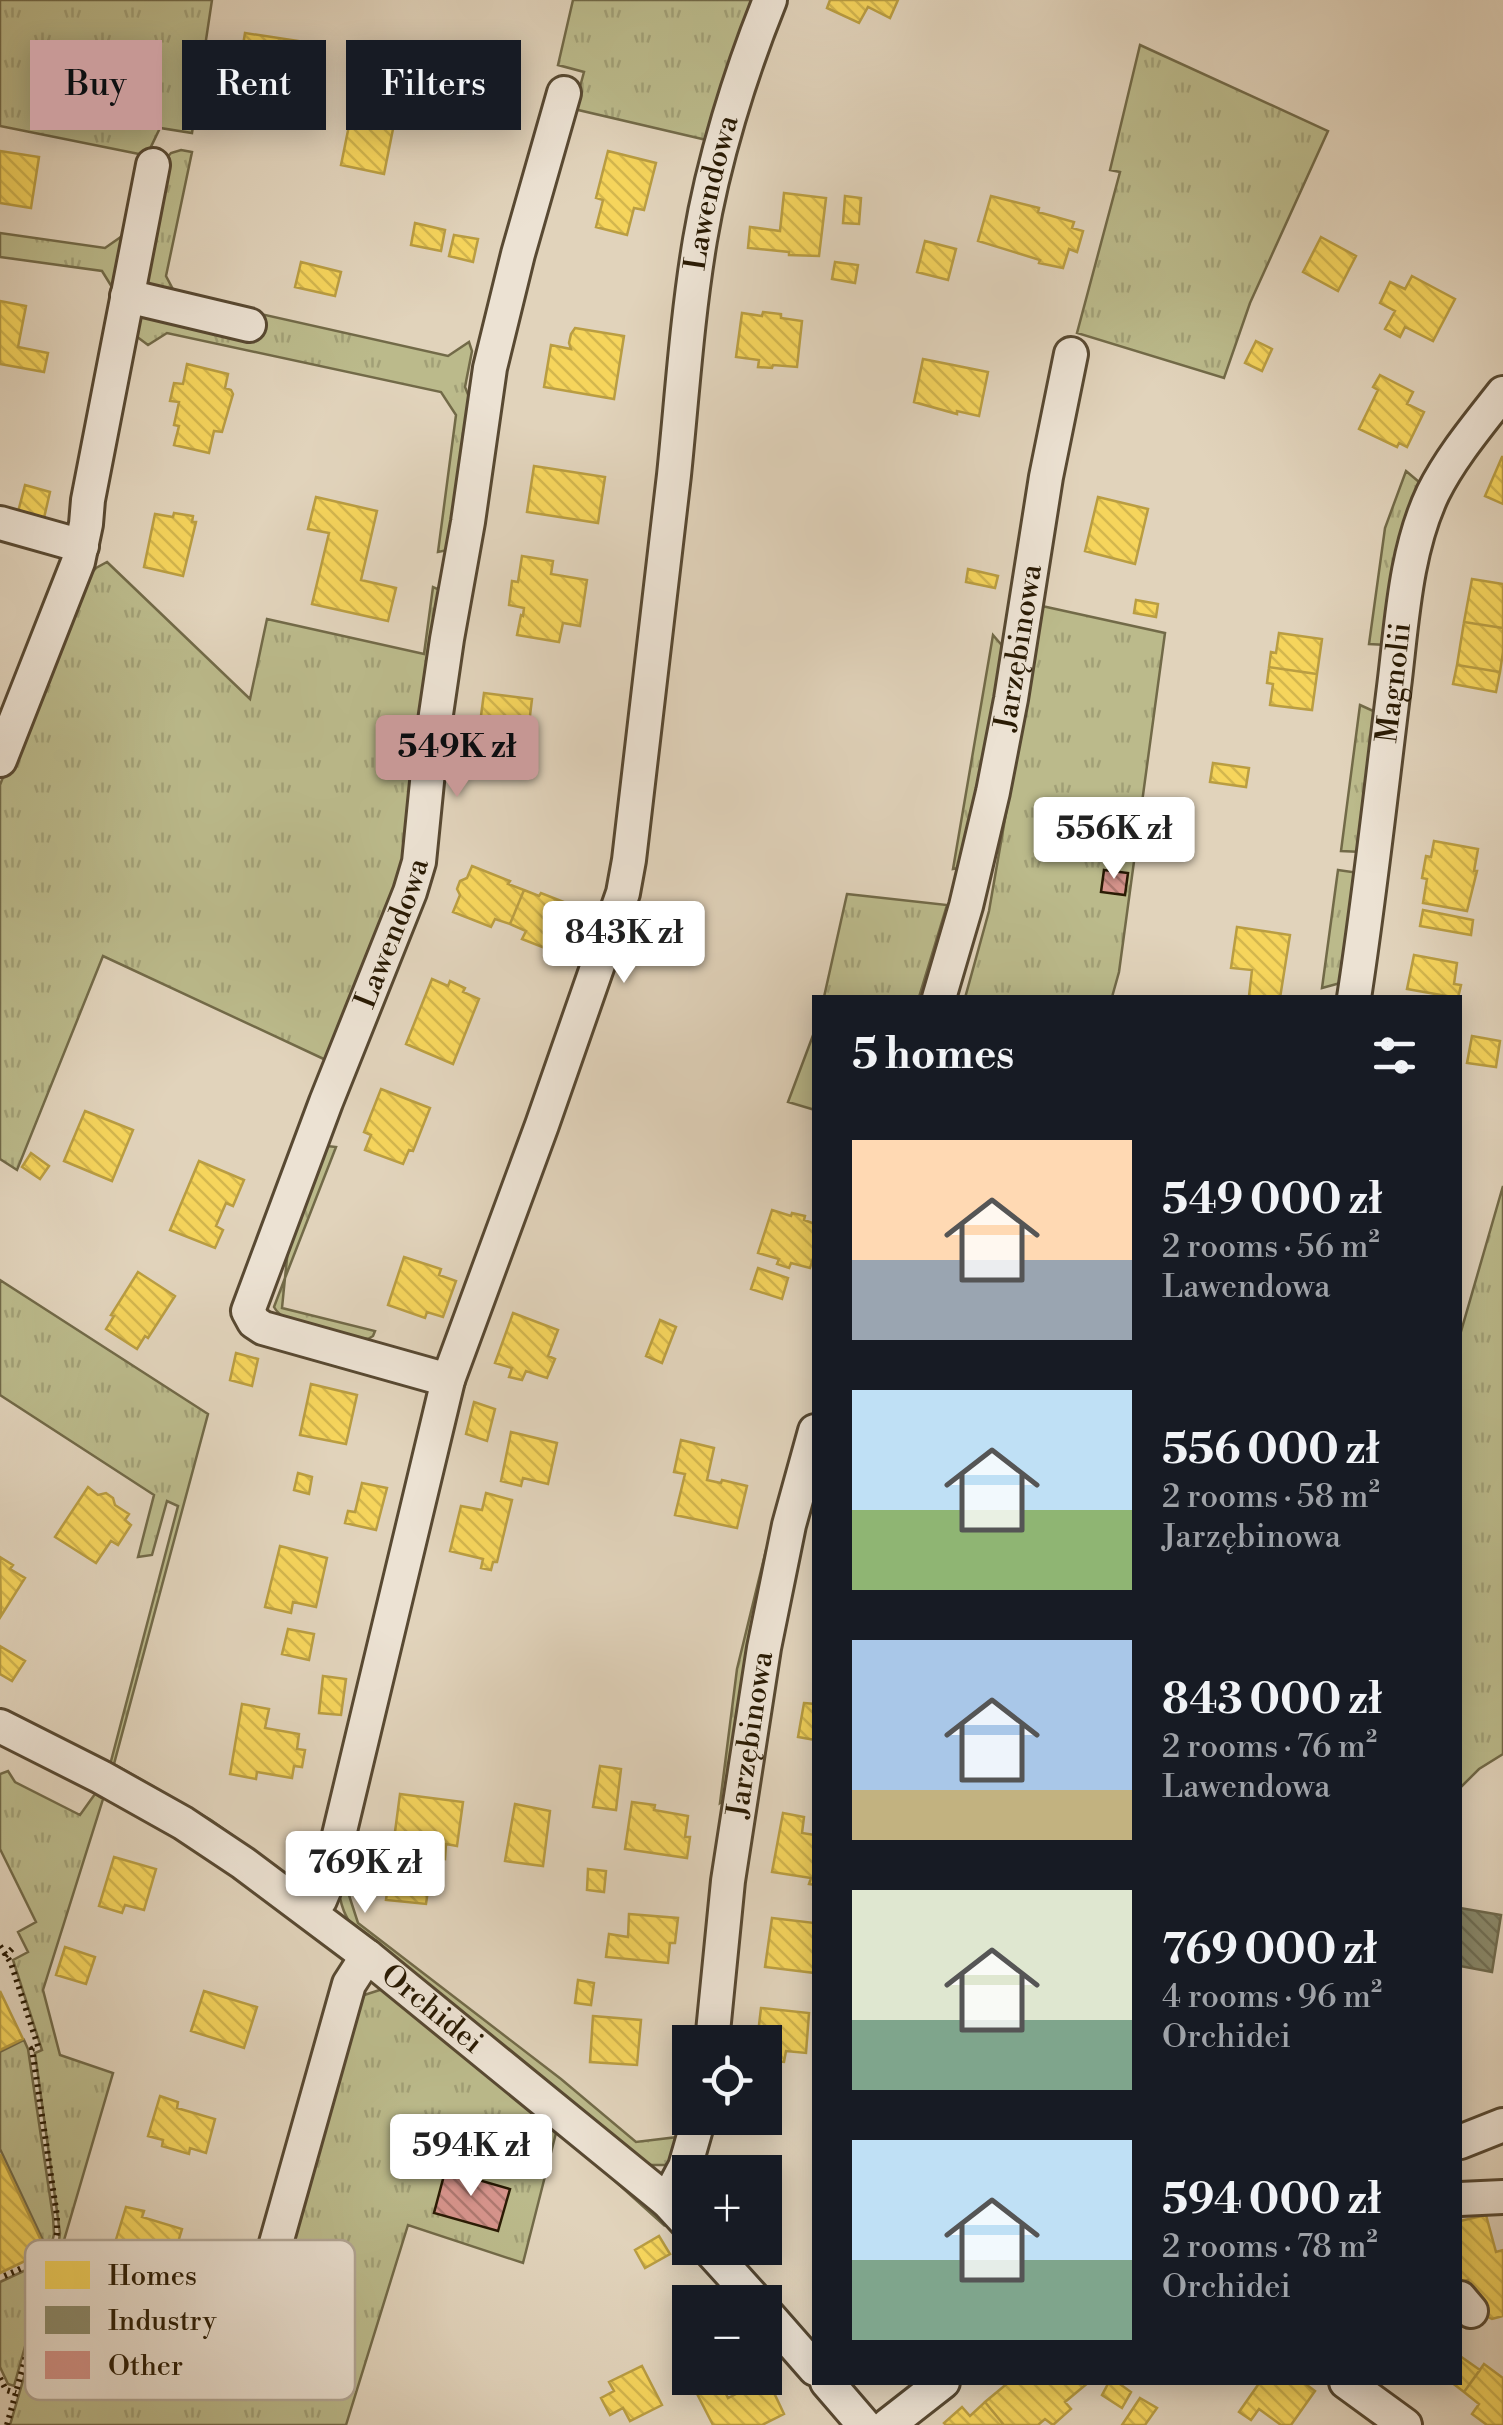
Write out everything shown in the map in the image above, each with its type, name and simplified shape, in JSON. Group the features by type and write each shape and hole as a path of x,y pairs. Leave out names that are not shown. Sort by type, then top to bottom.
{"street":[{"name":"Lawendowa","path":"310,1912 328,1881 448,1380 623,893 699,244 738,88 770,0"},
{"name":"Lawendowa","path":"448,1380 262,1328 248,1311 419,862 432,744 490,368 564,93"},
{"path":"0,760 82,546 153,165"},
{"path":"127,296 249,324"},
{"name":"Jarzębinowa","path":"940,995 993,792 1046,477 1071,354"},
{"name":"Magnolii","path":"1354,995 1403,613 1415,548 1434,491 1467,438 1503,393"},
{"path":"0,523 82,546"},
{"name":"Jarzębinowa","path":"714,2025 731,1864 764,1648 789,1524 812,1443"},
{"name":"Orchidei","path":"0,1726 183,1823 243,1863 367,1956 672,2206"},
{"path":"277,2240 349,1984 367,1956"},
{"path":"1462,2141 1503,2125"},
{"path":"668,2201 685,2167 694,2135"},
{"path":"1462,2150 1503,2148"},
{"path":"1462,2199 1503,2197"},
{"path":"723,2265 742,2285"},
{"path":"782,2331 812,2366"},
{"path":"830,2385 864,2425"},
{"path":"888,2425 939,2385"},
{"path":"1350,2385 1405,2425"}],"path":[{"path":"0,1946 11,1963 38,2046 32,2048 56,2216 56,2240"},
{"path":"5,1956 14,1948"},
{"path":"0,2278 25,2267"},
{"path":"7,2425 25,2360"},
{"path":"0,2378 6,2390 16,2393"}],"green space":[{"path":"0,0 212,0 206,40 182,40 182,130 192,130 192,133 162,128 162,40 30,40 30,130 159,130 148,153 115,292 102,271 0,257 0,233 105,248 125,234 139,154 0,126"},
{"path":"573,0 761,0 715,142 574,109 584,72 558,65"},
{"path":"1140,45 1328,131 1250,303 1224,378 1077,333 1120,172 1110,170"},
{"path":"181,150 192,152 166,276 176,295 448,356 469,342 472,351 465,387 473,407 448,550 438,552 456,415 441,392 167,333 148,345 132,333 150,290 143,279 165,160"},
{"path":"1406,471 1425,487 1387,645 1369,644 1385,528"},
{"path":"107,562 250,699 267,619 424,654 433,587 440,590 409,864 255,1257 246,1268 328,1061 103,956 17,1170 0,1159 0,785 65,618 83,581"},
{"path":"1042,606 1165,633 1119,972 1113,995 966,995 989,911"},
{"path":"993,635 1005,649 965,867 953,869"},
{"path":"1360,705 1380,714 1362,852 1341,851"},
{"path":"1338,870 1359,873 1344,982 1322,988"},
{"path":"847,894 947,905 920,995 824,995"},
{"path":"812,1038 812,1109 788,1102"},
{"path":"327,1146 336,1147 285,1278 290,1229 321,1152"},
{"path":"1503,1186 1503,1754 1462,1786 1462,1328"},
{"path":"285,1278 282,1308 375,1331 373,1336 368,1339 316,1330 280,1315 274,1307"},
{"path":"0,1280 208,1414 114,1764 211,1820 277,1867 273,1871 110,1765 178,1506 167,1501 152,1555 138,1557 154,1495 0,1395"},
{"path":"766,1550 773,1552 726,1799 720,1803 737,1669"},
{"path":"377,1746 345,1883 358,1923 561,2079 636,2142 684,2135 672,2158 665,2165 649,2165 634,2156 560,2092 357,1934 344,1911 339,1885"},
{"path":"8,1771 15,1782 80,1815 95,1794 103,1799 43,1990 60,2055 113,2073 64,2240 59,2240 35,2053 42,2050 13,1960 28,1952 18,1932 36,1922 0,1849 0,1774"},
{"path":"386,1988 652,2202 665,2226 557,2129 523,2263 408,2225 355,2396 355,2240 293,2240 358,1997"},
{"path":"24,2040 28,2049 53,2217 53,2240 43,2240 0,2149 0,2052"},
{"path":"25,2270 25,2347 14,2386 8,2384 0,2367 0,2282"},
{"path":"25,2374 25,2400 354,2400 346,2425 10,2425"}],"building: Homes":[{"path":"830,0 898,0 890,18 868,7 859,23 827,8"},
{"path":"245,33 292,40 244,40"},
{"path":"348,130 393,130 384,174 341,165"},
{"path":"0,151 39,157 31,208 0,203"},
{"path":"608,151 656,163 644,210 634,208 627,235 596,227 603,200 596,198"},
{"path":"784,193 826,198 819,256 748,248 750,227 780,231"},
{"path":"845,196 861,198 859,224 843,223"},
{"path":"991,196 1074,222 1072,228 1083,231 1077,252 1069,249 1063,268 978,241"},
{"path":"415,223 445,230 441,251 411,245"},
{"path":"454,235 478,239 473,262 449,256"},
{"path":"1321,237 1356,256 1338,291 1303,272"},
{"path":"925,241 956,249 948,280 917,272"},
{"path":"301,262 341,272 335,296 295,287"},
{"path":"835,262 858,265 855,283 832,279"},
{"path":"1412,276 1455,299 1433,341 1405,327 1400,337 1385,329 1395,311 1380,303 1390,282 1405,289"},
{"path":"0,301 26,306 18,347 48,353 44,372 0,364"},
{"path":"763,312 802,321 797,367 758,367 759,360 736,357 742,313 762,316"},
{"path":"575,328 624,336 614,399 544,387 551,345 571,349 569,343"},
{"path":"1256,341 1272,349 1262,371 1245,363"},
{"path":"923,359 988,372 979,416 914,402"},
{"path":"187,364 228,374 225,388 233,394 222,432 214,431 209,453 174,445 179,402 170,401 174,383 183,384"},
{"path":"1380,375 1413,392 1407,404 1424,412 1407,447 1399,443 1397,447 1359,429 1378,390 1373,387"},
{"path":"1503,457 1503,504 1485,496"},
{"path":"534,466 605,477 598,523 527,512"},
{"path":"25,485 50,492 44,518 18,512"},
{"path":"316,497 377,511 361,580 396,588 388,621 312,604 329,533 308,529"},
{"path":"1098,497 1148,509 1135,564 1085,551"},
{"path":"174,513 193,516 192,522 196,522 183,576 144,567 155,514 173,517"},
{"path":"522,556 553,561 551,574 587,580 580,626 563,623 559,642 517,635 524,608 509,605 512,581 518,582"},
{"path":"968,569 998,576 995,588 966,582"},
{"path":"1472,579 1503,584 1503,628 1464,622"},
{"path":"1136,600 1158,604 1156,617 1134,613"},
{"path":"1464,622 1503,628 1500,672 1457,665"},
{"path":"1279,633 1322,639 1317,674 1269,667"},
{"path":"1457,665 1500,672 1496,692 1453,684"},
{"path":"1269,667 1317,674 1312,710 1270,705 1273,684 1267,683"},
{"path":"484,693 532,699 524,765 488,760 492,733 479,731"},
{"path":"1213,763 1249,768 1246,787 1210,782"},
{"path":"1434,841 1478,849 1467,911 1423,903 1427,879 1422,878"},
{"path":"472,866 524,890 510,924 495,919 491,927 453,912 460,895 460,881 467,878"},
{"path":"524,890 579,908 574,935 567,938 560,954 522,939 526,931 510,924"},
{"path":"1423,910 1473,920 1471,935 1420,926"},
{"path":"1237,927 1290,935 1280,995 1249,995 1252,970 1231,968"},
{"path":"1414,955 1457,963 1454,984 1461,985 1459,995 1407,989"},
{"path":"432,979 448,986 450,981 479,999 453,1064 406,1044"},
{"path":"1472,1036 1500,1041 1496,1067 1467,1063"},
{"path":"381,1089 430,1108 413,1151 409,1150 403,1164 365,1150 371,1135 364,1132"},
{"path":"85,1111 133,1130 112,1181 64,1161"},
{"path":"31,1153 49,1166 40,1179 22,1167"},
{"path":"199,1161 244,1180 233,1206 226,1203 216,1226 223,1230 215,1248 170,1230"},
{"path":"772,1210 805,1216 804,1220 812,1223 810,1268 791,1263 789,1268 777,1264 779,1259 758,1253"},
{"path":"404,1257 441,1269 439,1275 456,1281 443,1317 427,1312 425,1318 388,1305"},
{"path":"758,1268 788,1278 782,1299 751,1289"},
{"path":"138,1272 175,1296 137,1349 106,1329"},
{"path":"513,1313 558,1330 548,1356 555,1359 547,1378 526,1371 522,1380 509,1377 512,1368 495,1363"},
{"path":"660,1320 676,1327 662,1363 646,1356"},
{"path":"236,1353 258,1359 252,1386 230,1380"},
{"path":"311,1384 357,1395 346,1444 300,1435"},
{"path":"474,1402 495,1409 487,1441 466,1434"},
{"path":"511,1432 557,1443 548,1484 523,1478 521,1486 501,1481"},
{"path":"681,1440 714,1448 707,1480 747,1486 737,1528 675,1515 685,1474 674,1472"},
{"path":"298,1473 312,1477 309,1494 294,1490"},
{"path":"362,1483 387,1488 376,1530 345,1523 348,1511 355,1512"},
{"path":"88,1487 98,1495 106,1493 113,1498 115,1505 129,1514 125,1520 131,1525 118,1545 111,1541 96,1563 55,1537"},
{"path":"486,1493 512,1500 497,1562 493,1562 491,1570 481,1568 483,1559 450,1551 461,1506 482,1510"},
{"path":"280,1546 327,1558 316,1607 293,1602 291,1613 265,1607"},
{"path":"0,1557 25,1578 1,1616"},
{"path":"288,1629 314,1634 309,1660 282,1654"},
{"path":"0,1646 25,1661 12,1681 0,1674"},
{"path":"323,1676 346,1679 341,1715 319,1713"},
{"path":"804,1703 812,1704 812,1739 798,1737"},
{"path":"242,1704 269,1709 265,1728 299,1734 297,1749 305,1750 302,1767 294,1766 292,1778 257,1772 256,1779 230,1774"},
{"path":"600,1766 621,1769 616,1810 593,1807"},
{"path":"400,1794 463,1802 457,1846 446,1844 445,1859 433,1857 426,1904 386,1900"},
{"path":"632,1802 688,1816 687,1858 625,1849"},
{"path":"515,1804 550,1811 543,1866 505,1861"},
{"path":"783,1813 804,1817 802,1833 812,1835 812,1884 811,1878 772,1872"},
{"path":"114,1857 156,1869 144,1910 125,1905 122,1913 99,1906"},
{"path":"588,1869 606,1871 604,1892 587,1890"},
{"path":"629,1914 678,1918 668,1963 606,1957 609,1934 628,1937"},
{"path":"772,1918 812,1923 812,1973 765,1967"},
{"path":"65,1947 95,1957 86,1984 56,1975"},
{"path":"578,1980 594,1983 591,2005 575,2003"},
{"path":"0,1991 23,2039 0,2050"},
{"path":"204,1991 257,2007 244,2048 191,2031"},
{"path":"761,2008 809,2013 806,2053 786,2051 782,2062 782,2025 759,2025"},
{"path":"593,2016 641,2020 637,2065 590,2062"},
{"path":"160,2096 178,2102 177,2108 215,2119 206,2153 190,2148 189,2154 162,2146 163,2140 148,2136"},
{"path":"0,2154 41,2240 25,2240 25,2261 0,2273"},
{"path":"126,2207 144,2211 142,2217 182,2229 179,2240 116,2240"},
{"path":"1486,2215 1496,2252 1503,2250 1503,2316 1488,2317 1484,2303 1474,2303 1468,2280 1462,2282 1462,2221"},
{"path":"659,2236 670,2254 645,2268 635,2250"},
{"path":"1462,2357 1480,2370 1464,2392 1455,2385 1462,2385"},
{"path":"1484,2364 1503,2378 1503,2425 1487,2425 1472,2414 1479,2404 1464,2392"},
{"path":"642,2366 662,2405 630,2421 623,2408 610,2415 601,2398 614,2391 609,2382"},
{"path":"1005,2385 1085,2385 1065,2402 1071,2409 1053,2425 1045,2419 1038,2425 1004,2425 985,2402"},
{"path":"1107,2385 1121,2385 1131,2392 1122,2408 1102,2395"},
{"path":"1258,2385 1307,2385 1315,2391 1291,2425 1281,2425 1259,2409 1251,2420 1239,2412"},
{"path":"698,2395 775,2395 784,2414 762,2425 713,2425"},
{"path":"1140,2398 1157,2408 1145,2425 1122,2425"},
{"path":"985,2402 1004,2425 944,2423 962,2407 970,2416"}],"building: Industry":[{"path":"1462,1908 1501,1915 1492,1972 1462,1966"}],"building: Other":[{"path":"1104,870 1128,873 1125,895 1101,892"},
{"path":"510,2117 537,2134 519,2162 492,2144"},
{"path":"447,2164 470,2170 468,2177 510,2189 498,2231 434,2213"}]}
